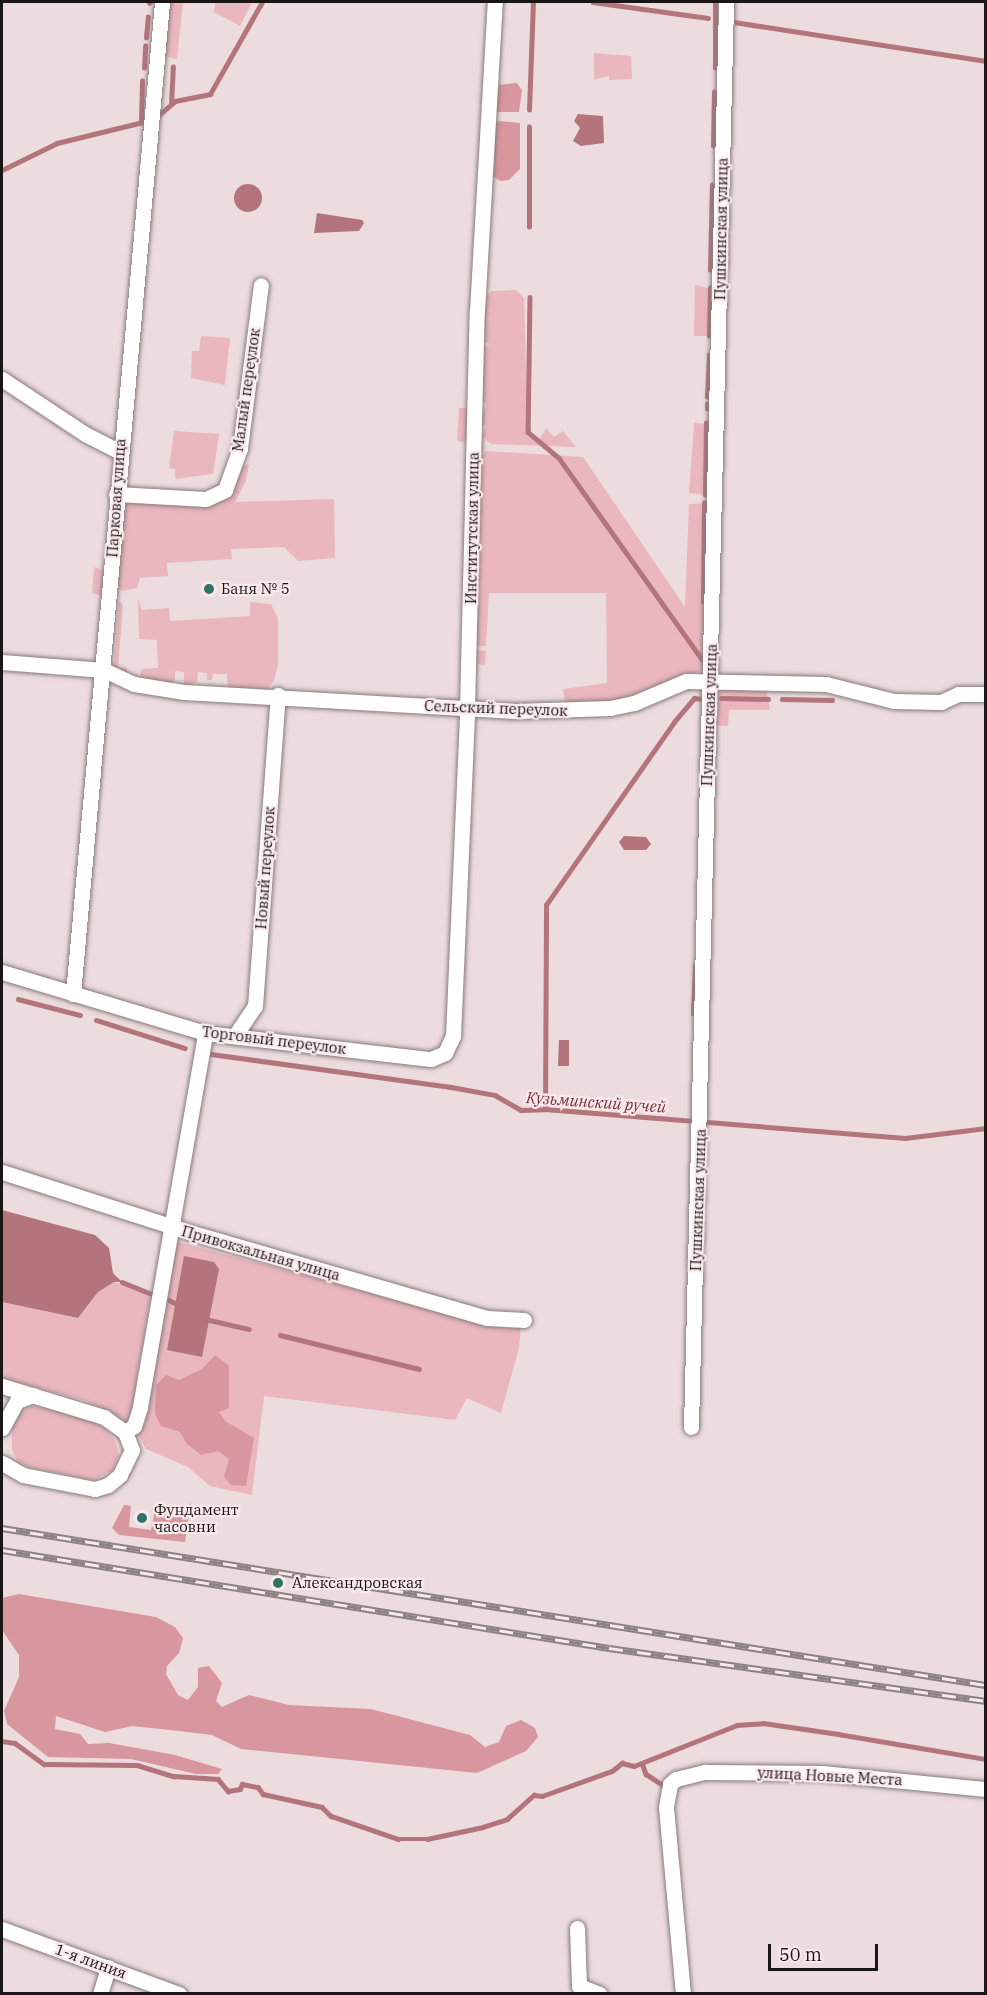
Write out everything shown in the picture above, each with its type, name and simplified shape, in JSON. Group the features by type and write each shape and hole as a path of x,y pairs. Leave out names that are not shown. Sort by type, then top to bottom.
{"street":[{"name":"Парковая улица","path":"73,994 104,670 119,451 162,2"},
{"name":"Институтская улица","path":"445,1053 453,1036 467,709 477,310 495,2"},
{"name":"Пушкинская улица","path":"691,1428 726,2"},
{"name":"Малый переулок","path":"116,494 206,499 225,490 240,448 261,285"},
{"path":"2,380 85,434 119,451"},
{"name":"Сельский переулок","path":"2,662 104,670 134,684 184,692 467,709 610,708 634,703 686,681 711,680 826,684 894,701 942,702 958,694 986,694"},
{"name":"Новый переулок","path":"236,1034 255,1006 278,696"},
{"name":"Торговый переулок","path":"2,972 205,1033 236,1034 431,1059 445,1053"},
{"path":"125,1432 134,1426 140,1407 205,1033"},
{"name":"Привокзальная улица","path":"2,1172 170,1226 487,1318 524,1320"},
{"path":"2,1386 90,1410 125,1432 132,1450 129,1462 108,1485 76,1487 3,1462"},
{"path":"2,1428 17,1401 33,1395"},
{"name":"улица Новые Места","path":"683,1994 666,1807 670,1784 676,1779 705,1772 822,1773 986,1789"},
{"path":"577,1928 579,1986 600,1994"},
{"name":"1-я линия","path":"2,1929 179,1994"},
{"path":"100,1994 108,1967"}],"shaded area":[{"path":"167,2 183,2 177,59 163,56"},
{"path":"215,2 252,2 240,26 214,12"},
{"path":"594,53 631,56 632,79 609,80 609,76 594,80"},
{"path":"517,83 522,90 519,112 494,112 496,85"},
{"path":"578,114 603,116 604,143 581,146 573,141 580,128 574,121"},
{"path":"500,121 520,123 520,169 509,180 501,181 491,176 493,123"},
{"path":"248,184 258,188 262,198 258,208 248,212 238,208 234,198 238,188"},
{"path":"317,213 362,220 364,223 359,231 314,233"},
{"path":"695,285 712,289 710,336 694,336"},
{"path":"516,290 524,298 528,437 540,438 546,428 554,437 563,431 576,447 491,444 482,437 486,425 481,425 482,408 486,409 486,402 482,401 480,385 481,344 488,347 489,343 483,341 485,298 492,291"},
{"path":"201,336 230,338 225,385 191,378 192,351 199,351"},
{"path":"459,408 468,408 470,438 465,442 457,441"},
{"path":"694,423 711,424 707,495 689,493"},
{"path":"174,431 219,434 213,474 175,479 175,469 169,468"},
{"path":"486,451 583,457 685,607 689,504 708,503 705,669 623,701 566,706 563,689 607,683 606,593 489,593 486,646 475,646 475,650 486,651 485,665 473,664 478,460"},
{"path":"246,464 249,465 246,481 235,502 334,499 335,558 298,561 284,547 231,549 232,559 167,563 168,576 140,578 137,588 122,591 117,587 121,504 133,499 209,503"},
{"path":"94,567 105,571 102,596 92,593"},
{"path":"138,599 142,610 169,608 170,621 250,616 250,602 271,604 278,618 278,665 274,681 267,689 228,688 227,674 213,674 212,680 207,680 207,673 198,672 197,682 190,685 184,684 184,672 175,671 175,680 170,683 140,680 141,669 158,668 157,640 139,639"},
{"path":"119,601 123,605 118,668 127,668 127,673 114,669"},
{"path":"717,688 766,688 770,710 729,710 728,726 718,726 714,723"},
{"path":"624,836 646,837 651,844 646,850 624,850 619,842"},
{"path":"559,1040 569,1040 569,1066 558,1066"},
{"path":"2,1210 95,1235 109,1248 113,1273 122,1282 114,1282 98,1292 78,1318 2,1302"},
{"path":"175,1241 482,1323 521,1325 519,1348 501,1413 467,1398 455,1420 264,1396 252,1495 210,1486 188,1467 146,1449 138,1434 145,1424"},
{"path":"184,1256 214,1262 219,1269 202,1357 167,1350"},
{"path":"114,1282 151,1294 130,1420 127,1422 86,1401 2,1378 2,1302 78,1318 98,1292"},
{"path":"215,1355 229,1366 229,1408 219,1412 225,1421 254,1438 246,1486 231,1485 224,1477 229,1459 218,1451 201,1455 187,1444 180,1432 161,1426 155,1414 156,1385 166,1375 179,1380 202,1369"},
{"path":"31,1406 79,1414 105,1428 115,1440 119,1455 113,1470 93,1480 28,1467 17,1461 12,1449 12,1428 21,1411"},
{"path":"191,1503 185,1542 119,1535 112,1528 124,1505 131,1506 129,1527 151,1530 155,1510 179,1512"},
{"path":"19,1594 156,1617 175,1627 183,1638 179,1653 167,1666 166,1674 178,1695 188,1700 198,1687 198,1668 209,1666 222,1683 216,1701 222,1707 249,1695 289,1705 371,1709 470,1735 485,1747 499,1742 506,1726 521,1720 535,1728 538,1737 526,1751 477,1773 241,1749 212,1735 179,1731 132,1726 105,1732 56,1716 55,1729 80,1734 88,1744 109,1743 175,1755 222,1769 218,1774 196,1774 131,1759 48,1757 7,1724 4,1711 19,1677 19,1655 2,1630 2,1598"}],"waterway":[{"path":"159,115 175,101 210,94 262,2"},
{"path":"529,110 533,2"},
{"path":"593,2 708,18"},
{"path":"715,2 715,68"},
{"path":"146,38 148,17"},
{"path":"734,22 986,61"},
{"path":"144,68 145,46"},
{"path":"171,103 173,67"},
{"path":"141,123 142,81"},
{"path":"713,146 714,92"},
{"path":"2,170 57,143 143,122"},
{"path":"529,127 529,227"},
{"path":"710,270 712,185"},
{"path":"709,336 710,288"},
{"path":"530,297 528,432 559,458 702,659"},
{"path":"707,397 709,355"},
{"path":"707,404 707,409"},
{"path":"705,495 706,423"},
{"path":"703,602 704,503"},
{"path":"545,1109 546,905 674,722 694,698 703,699"},
{"path":"721,698 768,699"},
{"path":"782,699 832,700"},
{"path":"693,1014 695,966"},
{"name":"Кузьминский ручей","path":"18,999 80,1015"},
{"name":"Кузьминский ручей","path":"96,1020 185,1048"},
{"name":"Кузьминский ручей","path":"211,1054 451,1087 495,1095 521,1110 545,1109 905,1138 986,1128"},
{"path":"122,1282 151,1294"},
{"path":"169,1300 179,1305"},
{"path":"205,1319 249,1329"},
{"path":"280,1335 419,1369"},
{"path":"2,1741 15,1743 44,1764 137,1765 174,1776 218,1779 228,1791 240,1789 242,1784 258,1787 263,1794 322,1807 331,1816 398,1839 427,1839 483,1827 507,1819 534,1795 542,1796 612,1771 622,1763 634,1766 737,1725 763,1723 986,1759"},
{"path":"642,1763 646,1774 663,1785"}],"railway":[{"path":"2,1528 986,1685"},
{"path":"2,1550 609,1648 986,1701"}],"place":[{"name":"Баня № 5","path":"209,589"},
{"name":"Фундамент часовни","path":"142,1518"},
{"name":"Александровская","path":"278,1583"}]}
